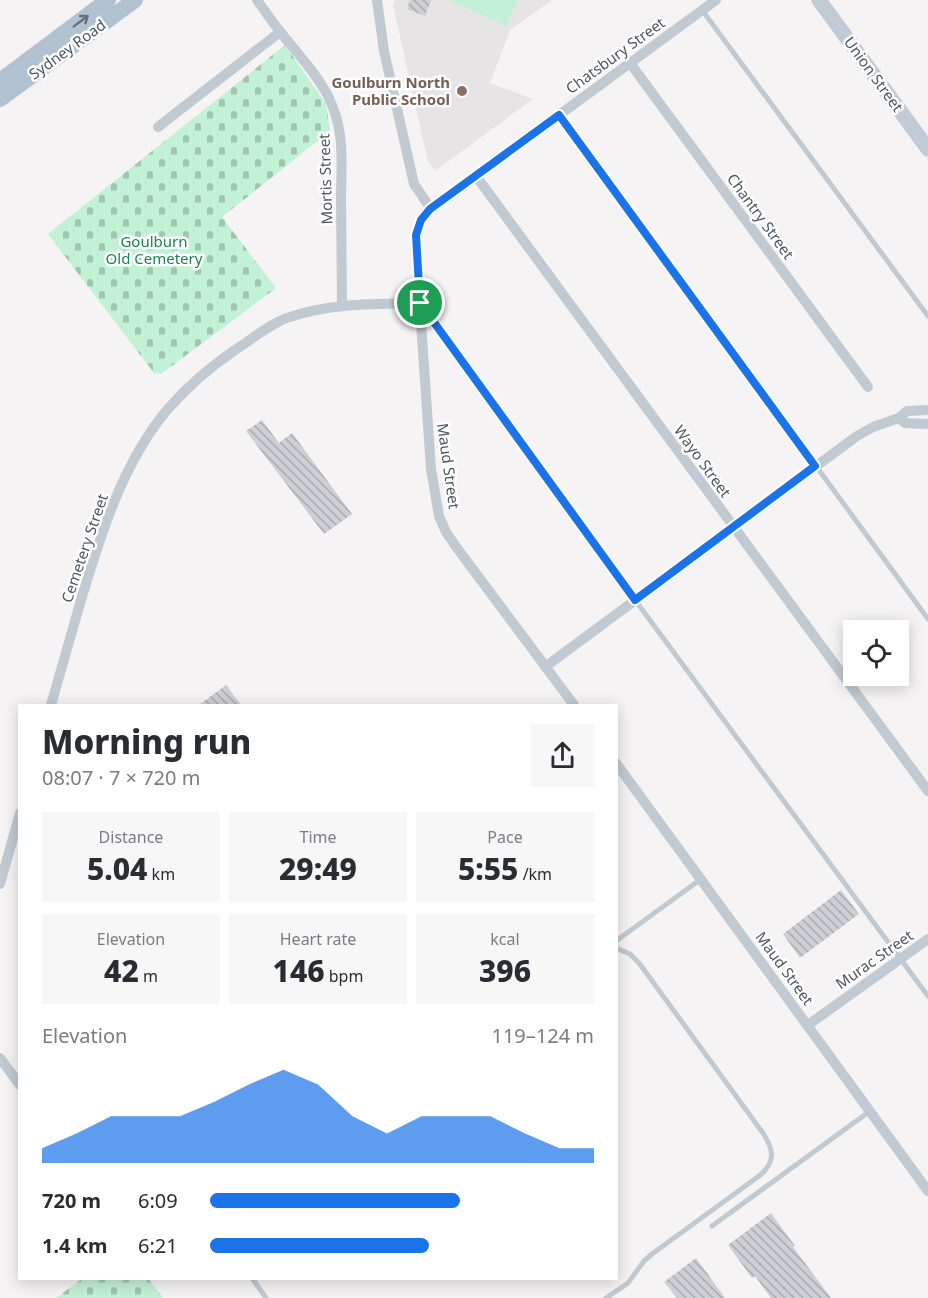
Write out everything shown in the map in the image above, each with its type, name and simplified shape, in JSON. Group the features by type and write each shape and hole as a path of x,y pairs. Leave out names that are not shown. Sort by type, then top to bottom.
{"main road":[{"name":"Sydney Road","path":"0,99 22,74 108,0"},
{"name":"Sydney Road","path":"0,81 22,74 135,0"},
{"name":"Union Street","path":"819,0 928,149"},
{"name":"Union Street","path":"831,0 928,133"}],"street":[{"name":"Mortis Street","path":"257,0 310,68 328,96 339,128 342,158 342,306"},
{"path":"377,0 384,51 414,184 430,209"},
{"name":"Chatsbury Street","path":"419,224 430,209 716,0"},
{"path":"158,127 280,32"},
{"name":"Chantry Street","path":"630,63 868,387"},
{"name":"Wayo Street","path":"476,176 928,792"},
{"name":"Maud Street","path":"419,224 416,241 431,469 440,516 457,548 573,704"},
{"name":"Cemetery Street","path":"51,704 105,526 129,471 166,411 225,357 287,317 342,306 420,303"},
{"path":"545,667 864,432 899,418 907,411 928,410"},
{"path":"899,418 905,423 928,424"},
{"name":"Maud Street","path":"618,766 928,1191"},
{"path":"0,884 18,820"},
{"name":"Murac Street","path":"808,1025 928,939"},
{"path":"0,1058 18,1082"}],"lane":[{"path":"702,10 928,316"},
{"path":"559,115 928,619"},
{"path":"420,303 635,600 928,996"},
{"path":"618,940 701,879"},
{"path":"606,1298 628,1283 647,1257 763,1173 772,1156 771,1147 766,1138 639,963 630,954 618,949"},
{"path":"712,1226 870,1111"},
{"path":"253,1280 266,1298"}],"shaded area":[{"name":"Goulburn North Public School","path":"395,0 552,0 510,30 490,83 533,99 435,171 428,162 393,5"}],"green space":[{"path":"449,0 518,0 506,26"},
{"name":"Goulburn Old Cemetery","path":"285,45 326,104 330,131 222,217 276,288 161,374 154,373 48,234"},
{"path":"80,1280 150,1280 163,1298 56,1298"}],"building":[{"path":"410,0 431,0 425,16 407,9"},
{"path":"262,420 279,443 292,433 352,514 324,534 246,431"},
{"path":"226,685 240,704 200,704"},
{"path":"841,890 859,914 800,958 783,934"},
{"path":"771,1213 831,1298 771,1298 755,1276 752,1278 728,1245"},
{"path":"696,1258 725,1298 677,1298 664,1282"}],"place":[{"name":"Goulburn North Public School","path":"462,91"}],"route":[{"path":"559,115 815,466 635,600 420,303 416,241 417,229 424,216 430,209 559,115"}]}
